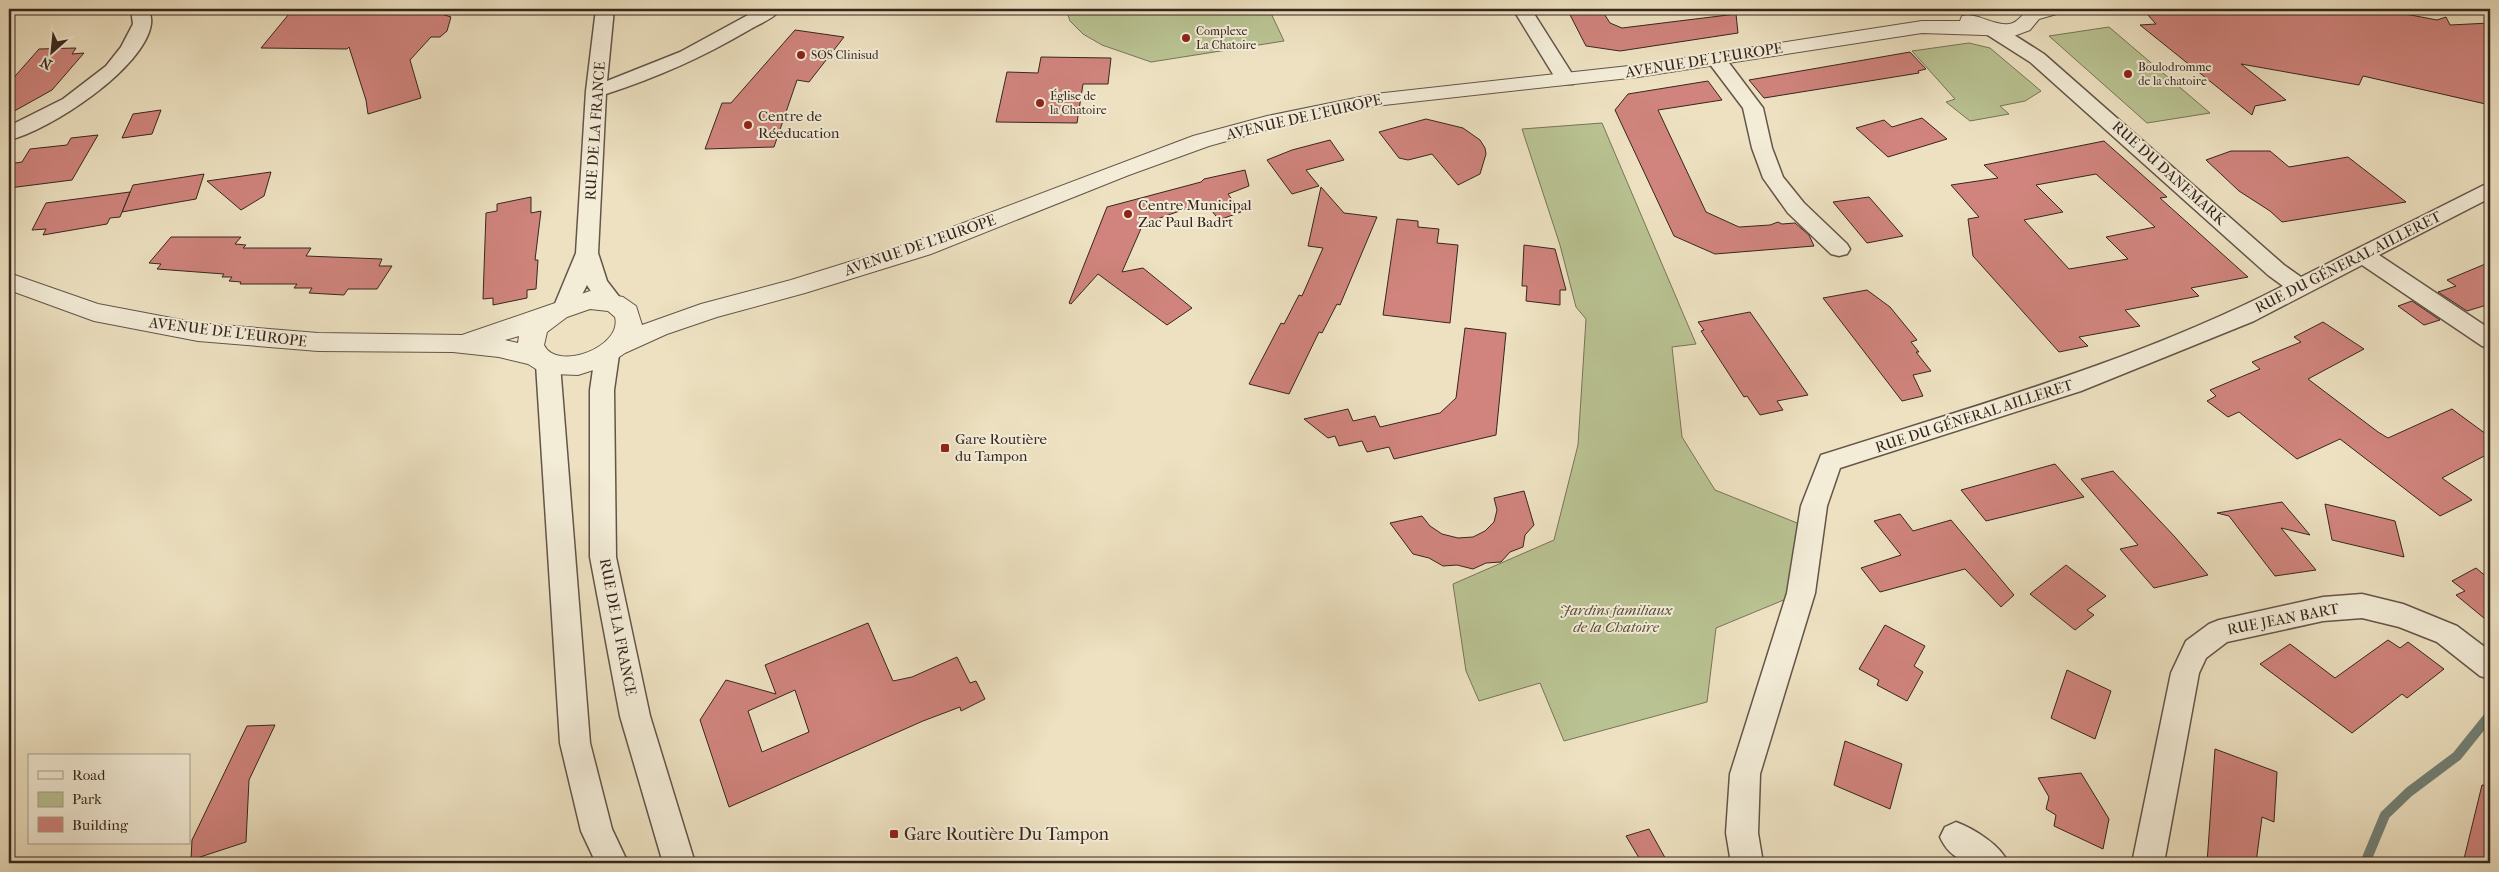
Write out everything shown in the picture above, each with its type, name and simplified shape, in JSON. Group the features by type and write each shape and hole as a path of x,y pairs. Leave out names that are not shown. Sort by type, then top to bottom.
{"street":[{"path":"9,134 70,103 113,70 130,49 142,24 140,9"},
{"name":"RUE DE LA FRANCE","path":"605,9 596,91 587,253 597,283 618,305"},
{"path":"596,91 632,80 688,57 772,9"},
{"path":"1522,9 1566,80"},
{"path":"1961,9 1970,22 1989,29"},
{"name":"AVENUE DE L'EUROPE","path":"1922,27 1961,9"},
{"path":"2021,20 2053,9"},
{"name":"AVENUE DE L'EUROPE","path":"613,350 658,328 710,310 796,287 922,248 1121,170 1201,141 1267,123 1375,100 1566,80 1922,27 2008,31 2021,20"},
{"name":"RUE DU DANEMARK","path":"2021,20 2038,58"},
{"name":"RUE DU DANEMARK","path":"1989,29 2038,58 2276,270 2301,288"},
{"path":"1716,59 1753,108 1762,148 1773,178 1796,208 1838,249"},
{"name":"RUE DU GÉNERAL AILLERET","path":"1747,863 1742,832 1745,774 1801,593 1814,506 1830,462 2040,396 2098,375 2246,315 2490,189"},
{"name":"RUE DE LA FRANCE","path":"558,310 587,253"},
{"path":"2363,255 2490,340"},
{"name":"AVENUE DE L'EUROPE","path":"9,281 94,312 198,332 318,342 453,343 499,348 543,361"},
{"path":"543,361 577,366 613,350 627,336 631,325 629,316 618,305 590,300 558,310 535,332 532,341 533,350 543,361 575,743 597,830 612,863"},
{"name":"AVENUE DE L'EUROPE","path":"618,305 661,311 710,310"},
{"name":"AVENUE DE L'EUROPE","path":"453,343 505,331 558,310"},
{"name":"RUE DE LA FRANCE","path":"613,350 602,390 603,557 635,716 679,863"},
{"name":"RUE JEAN BART","path":"2148,863 2185,673 2196,650 2219,632 2322,608 2362,606 2404,616 2447,634 2490,667"},
{"path":"1956,838 1992,863"}],"green space":[{"name":"Complexe La Chatoire","path":"1066,9 1269,9 1284,41 1151,62 1102,45 1083,34 1070,21"},
{"name":"Boulodromme de la chatoire","path":"2109,27 2210,113 2147,123 2049,36"},
{"path":"1969,43 1990,48 2041,91 2025,101 2000,106 2009,114 1970,121 1946,102 1955,99 1912,51"},
{"name":"Jardins familiaux de la Chatoire","path":"1602,123 1696,344 1672,347 1682,437 1715,490 1802,525 1791,597 1716,628 1707,702 1564,741 1540,683 1479,701 1466,671 1453,584 1554,540 1578,445 1586,319 1576,307 1560,245 1522,129"}],"building":[{"path":"399,9 426,9 451,17 447,31 440,37 431,37 410,60 421,98 368,114 366,100 349,47 347,49 261,48 289,14 395,13"},
{"path":"1567,9 1601,9 1610,23 1622,28 1736,14 1738,33 1620,51 1586,46"},
{"path":"2178,9 2379,9 2437,20 2446,17 2450,25 2490,23 2490,105 2363,76 2359,85 2241,64 2286,100 2255,106 2252,115 2140,25 2156,24 2147,14"},
{"path":"795,30 844,37 809,82 797,80 774,147 705,149 722,103 731,103"},
{"path":"76,48 72,54 84,53 52,90 9,114 9,83 39,49"},
{"path":"1910,52 1926,69 1918,71 1919,73 1764,98 1749,80"},
{"name":"Église de la Chatoire","path":"1041,57 1111,58 1108,84 1083,84 1077,123 996,122 1007,72 1038,73"},
{"path":"1708,81 1722,100 1658,110 1706,212 1739,227 1770,225 1778,222 1782,224 1795,223 1809,235 1814,246 1715,254 1674,236 1615,110 1628,94"},
{"path":"161,110 152,134 122,138 133,114"},
{"path":"1922,118 1947,139 1888,157 1856,128 1884,120 1892,127"},
{"path":"1426,119 1463,128 1480,140 1486,154 1480,174 1458,185 1432,154 1408,160 1399,158 1379,132"},
{"path":"98,135 72,180 9,188 9,164 22,162 30,149 67,145 71,138"},
{"path":"1330,140 1344,160 1306,170 1319,186 1292,194 1267,160 1292,150"},
{"path":"2104,141 2167,197 2160,198 2248,277 2191,288 2199,296 2125,310 2140,326 2079,337 2088,346 2059,352 1973,256 1968,219 1979,217 1951,185 1998,178 1984,165","holes":["2096,174 2155,227 2106,237 2128,259 2069,269 2024,220 2063,212 2036,185"]},
{"path":"2231,151 2270,151 2289,167 2348,157 2406,202 2282,222 2270,211 2239,191 2206,160"},
{"path":"1245,170 1249,186 1228,194 1241,212 1219,220 1205,202 1143,224 1122,272 1143,268 1192,308 1167,325 1098,274 1071,304 1069,303 1107,207 1201,182 1204,179"},
{"path":"271,172 264,196 241,210 207,181"},
{"path":"204,174 196,199 122,212 133,185"},
{"path":"1321,187 1344,213 1377,217 1340,305 1337,304 1322,333 1319,332 1289,394 1249,384 1281,323 1284,324 1299,295 1302,296 1323,248 1308,246"},
{"path":"130,192 120,217 110,218 107,224 43,235 46,229 32,230 46,203"},
{"path":"531,197 531,213 541,211 535,260 538,260 536,289 527,290 527,298 493,305 493,298 483,299 486,213 497,211 497,204"},
{"path":"1869,197 1903,236 1867,243 1833,202"},
{"path":"1397,219 1418,221 1418,227 1439,229 1437,243 1458,245 1450,323 1383,315"},
{"path":"171,237 241,237 235,244 246,245 243,248 311,248 306,256 382,259 379,266 392,266 377,289 348,289 344,295 309,293 312,288 294,288 297,284 240,284 241,282 229,281 232,277 222,277 224,274 157,269 161,264 149,263"},
{"path":"1524,245 1555,249 1566,290 1560,290 1560,305 1526,301 1527,286 1522,286"},
{"path":"2490,262 2490,304 2467,311 2438,292 2456,286 2447,280"},
{"path":"1867,290 1890,307 1917,340 1911,342 1919,352 1916,352 1931,371 1913,375 1923,396 1902,401 1823,298"},
{"path":"2412,301 2440,320 2424,325 2398,306"},
{"path":"1750,312 1808,395 1777,401 1783,410 1760,415 1747,396 1744,397 1701,331 1704,330 1698,322"},
{"path":"2323,322 2364,349 2308,379 2378,432 2388,438 2452,409 2490,437 2490,453 2442,478 2472,500 2440,516 2340,439 2297,459 2239,412 2228,417 2207,401 2216,396 2210,390 2260,369 2252,362 2301,342 2294,337"},
{"path":"1465,328 1506,333 1496,435 1394,459 1389,447 1367,452 1362,441 1339,446 1335,436 1328,438 1304,419 1348,409 1353,421 1375,416 1380,427 1440,413 1456,398"},
{"path":"2055,464 2084,497 1986,521 1961,490"},
{"path":"2113,471 2208,575 2154,588 2120,549 2138,545 2081,479"},
{"path":"1524,491 1534,525 1525,535 1523,547 1510,552 1501,562 1486,563 1473,569 1457,565 1443,566 1429,558 1413,554 1390,523 1422,516 1430,526 1442,534 1458,538 1473,537 1485,531 1494,522 1497,510 1494,498"},
{"path":"2282,502 2310,535 2281,528 2316,570 2275,576 2229,516 2217,513"},
{"path":"2325,504 2395,521 2404,557 2332,540"},
{"path":"1900,514 1913,531 1951,520 2014,595 2001,607 1965,569 1880,592 1861,568 1901,555 1874,521"},
{"path":"2066,565 2106,596 2087,610 2094,615 2075,630 2030,594"},
{"path":"2476,568 2488,578 2490,577 2490,623 2456,595 2465,591 2452,581"},
{"path":"868,623 893,681 912,677 957,657 970,683 976,681 985,699 961,711 960,707 923,721 729,807 700,720 726,680 776,694 765,665","holes":["795,690 809,732 762,752 748,711"]},
{"path":"1885,625 1925,646 1914,666 1923,672 1907,701 1877,685 1879,680 1859,669"},
{"path":"2388,640 2400,648 2408,642 2444,669 2407,698 2402,694 2352,733 2260,664 2290,644 2335,678"},
{"path":"2067,670 2111,691 2095,739 2051,718"},
{"path":"275,725 249,780 246,842 191,860 192,840 247,726"},
{"path":"1845,741 1902,764 1890,809 1834,785"},
{"path":"2215,749 2277,772 2274,822 2262,817 2256,863 2207,863"},
{"path":"2081,773 2109,819 2103,849 2054,826 2056,815 2046,809 2049,797 2038,778"},
{"path":"2482,785 2490,786 2490,863 2463,863"},
{"path":"1649,829 1668,863 1642,863 1626,836"}],"waterway":[{"path":"2365,863 2385,815 2409,792 2457,756 2490,715"}],"place":[{"name":"Complexe La Chatoire","path":"1186,38"},
{"name":"SOS Clinisud","path":"801,55"},
{"name":"Boulodromme de la chatoire","path":"2128,74"},
{"name":"Église de la Chatoire","path":"1040,103"},
{"name":"Centre de Réeducation","path":"748,125"},
{"name":"Centre Municipal Zac Paul Badrt","path":"1128,214"},
{"name":"Gare Routière du Tampon","path":"945,448"},
{"name":"Gare Routière Du Tampon","path":"894,834"}]}
